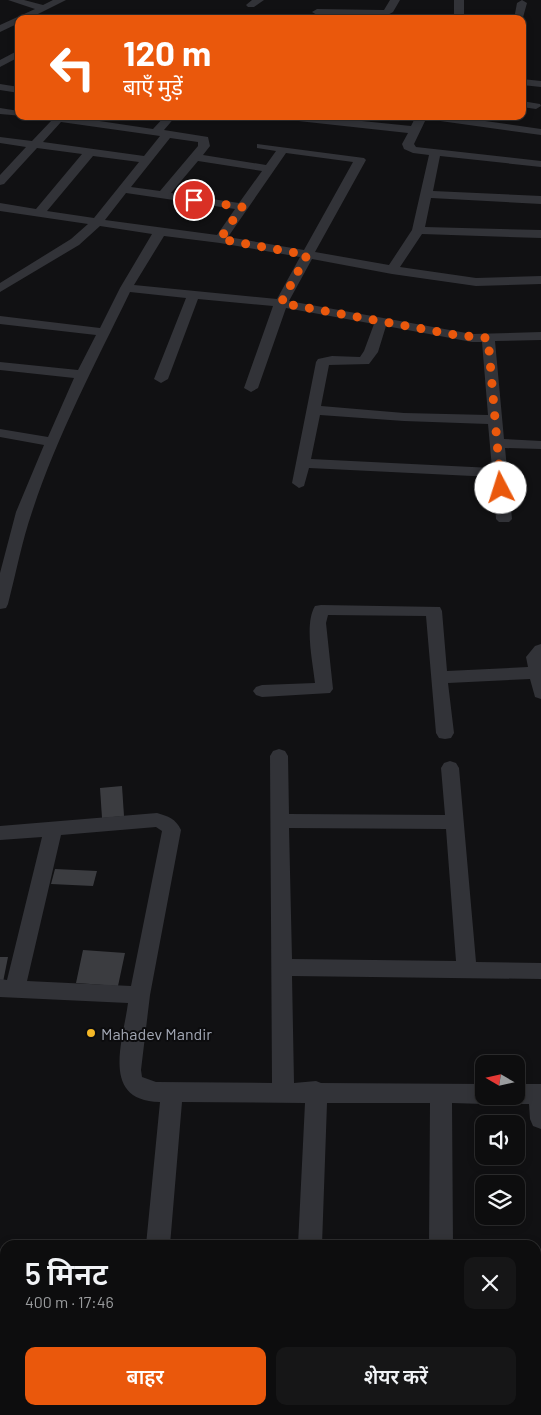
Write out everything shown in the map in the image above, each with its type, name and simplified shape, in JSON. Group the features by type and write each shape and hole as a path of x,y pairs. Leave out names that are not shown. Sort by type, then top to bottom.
{"street":[{"path":"13,0 43,8"},
{"path":"28,15 61,0"},
{"path":"316,12 386,13 390,10 395,0"},
{"path":"459,0 459,15"},
{"path":"520,15 522,3"},
{"path":"0,29 15,21"},
{"path":"526,82 541,84"},
{"path":"0,87 15,89"},
{"path":"526,105 536,106"},
{"path":"0,111 15,113"},
{"path":"0,125 15,113"},
{"path":"0,182 58,120"},
{"path":"101,120 204,139 204,146 163,195"},
{"path":"0,288 59,254 96,223 147,160 169,120"},
{"path":"342,120 414,130"},
{"path":"420,120 414,130 408,147 413,150 435,154 541,164"},
{"path":"475,120 541,132"},
{"path":"0,140 147,160"},
{"path":"251,388 281,303 360,160 261,146"},
{"path":"220,239 283,149"},
{"path":"40,214 90,152"},
{"path":"392,270 418,230 428,194 435,154"},
{"path":"195,157 269,169"},
{"path":"124,190 242,207"},
{"path":"428,194 541,200"},
{"path":"1,208 96,223 220,239 392,270 476,282 541,280"},
{"path":"418,230 541,234"},
{"path":"0,604 24,512 53,442 83,375 126,288 160,232"},
{"path":"126,288 281,303 456,335 488,338 541,336"},
{"path":"161,378 193,295"},
{"path":"0,320 104,332"},
{"path":"299,483 323,362 332,360 364,361 372,352 381,321"},
{"path":"488,338 504,519"},
{"path":"0,366 83,375"},
{"path":"314,410 404,417 496,420"},
{"path":"0,433 53,442"},
{"path":"496,443 541,444"},
{"path":"303,463 499,473"},
{"path":"262,691 324,690 318,624 321,610 434,611 446,733"},
{"path":"541,650 534,657 541,692"},
{"path":"439,676 537,673"},
{"path":"279,756 283,1091"},
{"path":"450,768 467,970"},
{"path":"0,833 156,820 167,824 172,830 140,995 130,1070 132,1082 141,1089 156,1092 316,1091 475,1094"},
{"path":"280,821 455,822"},
{"path":"53,829 8,989 140,995"},
{"path":"282,967 541,971"},
{"path":"310,1240 316,1091"},
{"path":"158,1240 172,1092"},
{"path":"440,1240 441,1093"},
{"path":"525,1094 540,1094 541,1119"},
{"path":"194,1415 201,1415"}],"building":[{"path":"122,786 124,816 102,818 100,788"},
{"path":"55,869 97,871 93,886 51,884"},
{"path":"83,950 125,953 118,986 76,983"},
{"path":"0,957 8,957 3,982 0,981"}],"place":[{"name":"Mahadev Mandir","path":"91,1033"}],"route":[{"path":"194,200 242,207 220,239 307,255 281,303 472,338 488,338 501,488"}]}
